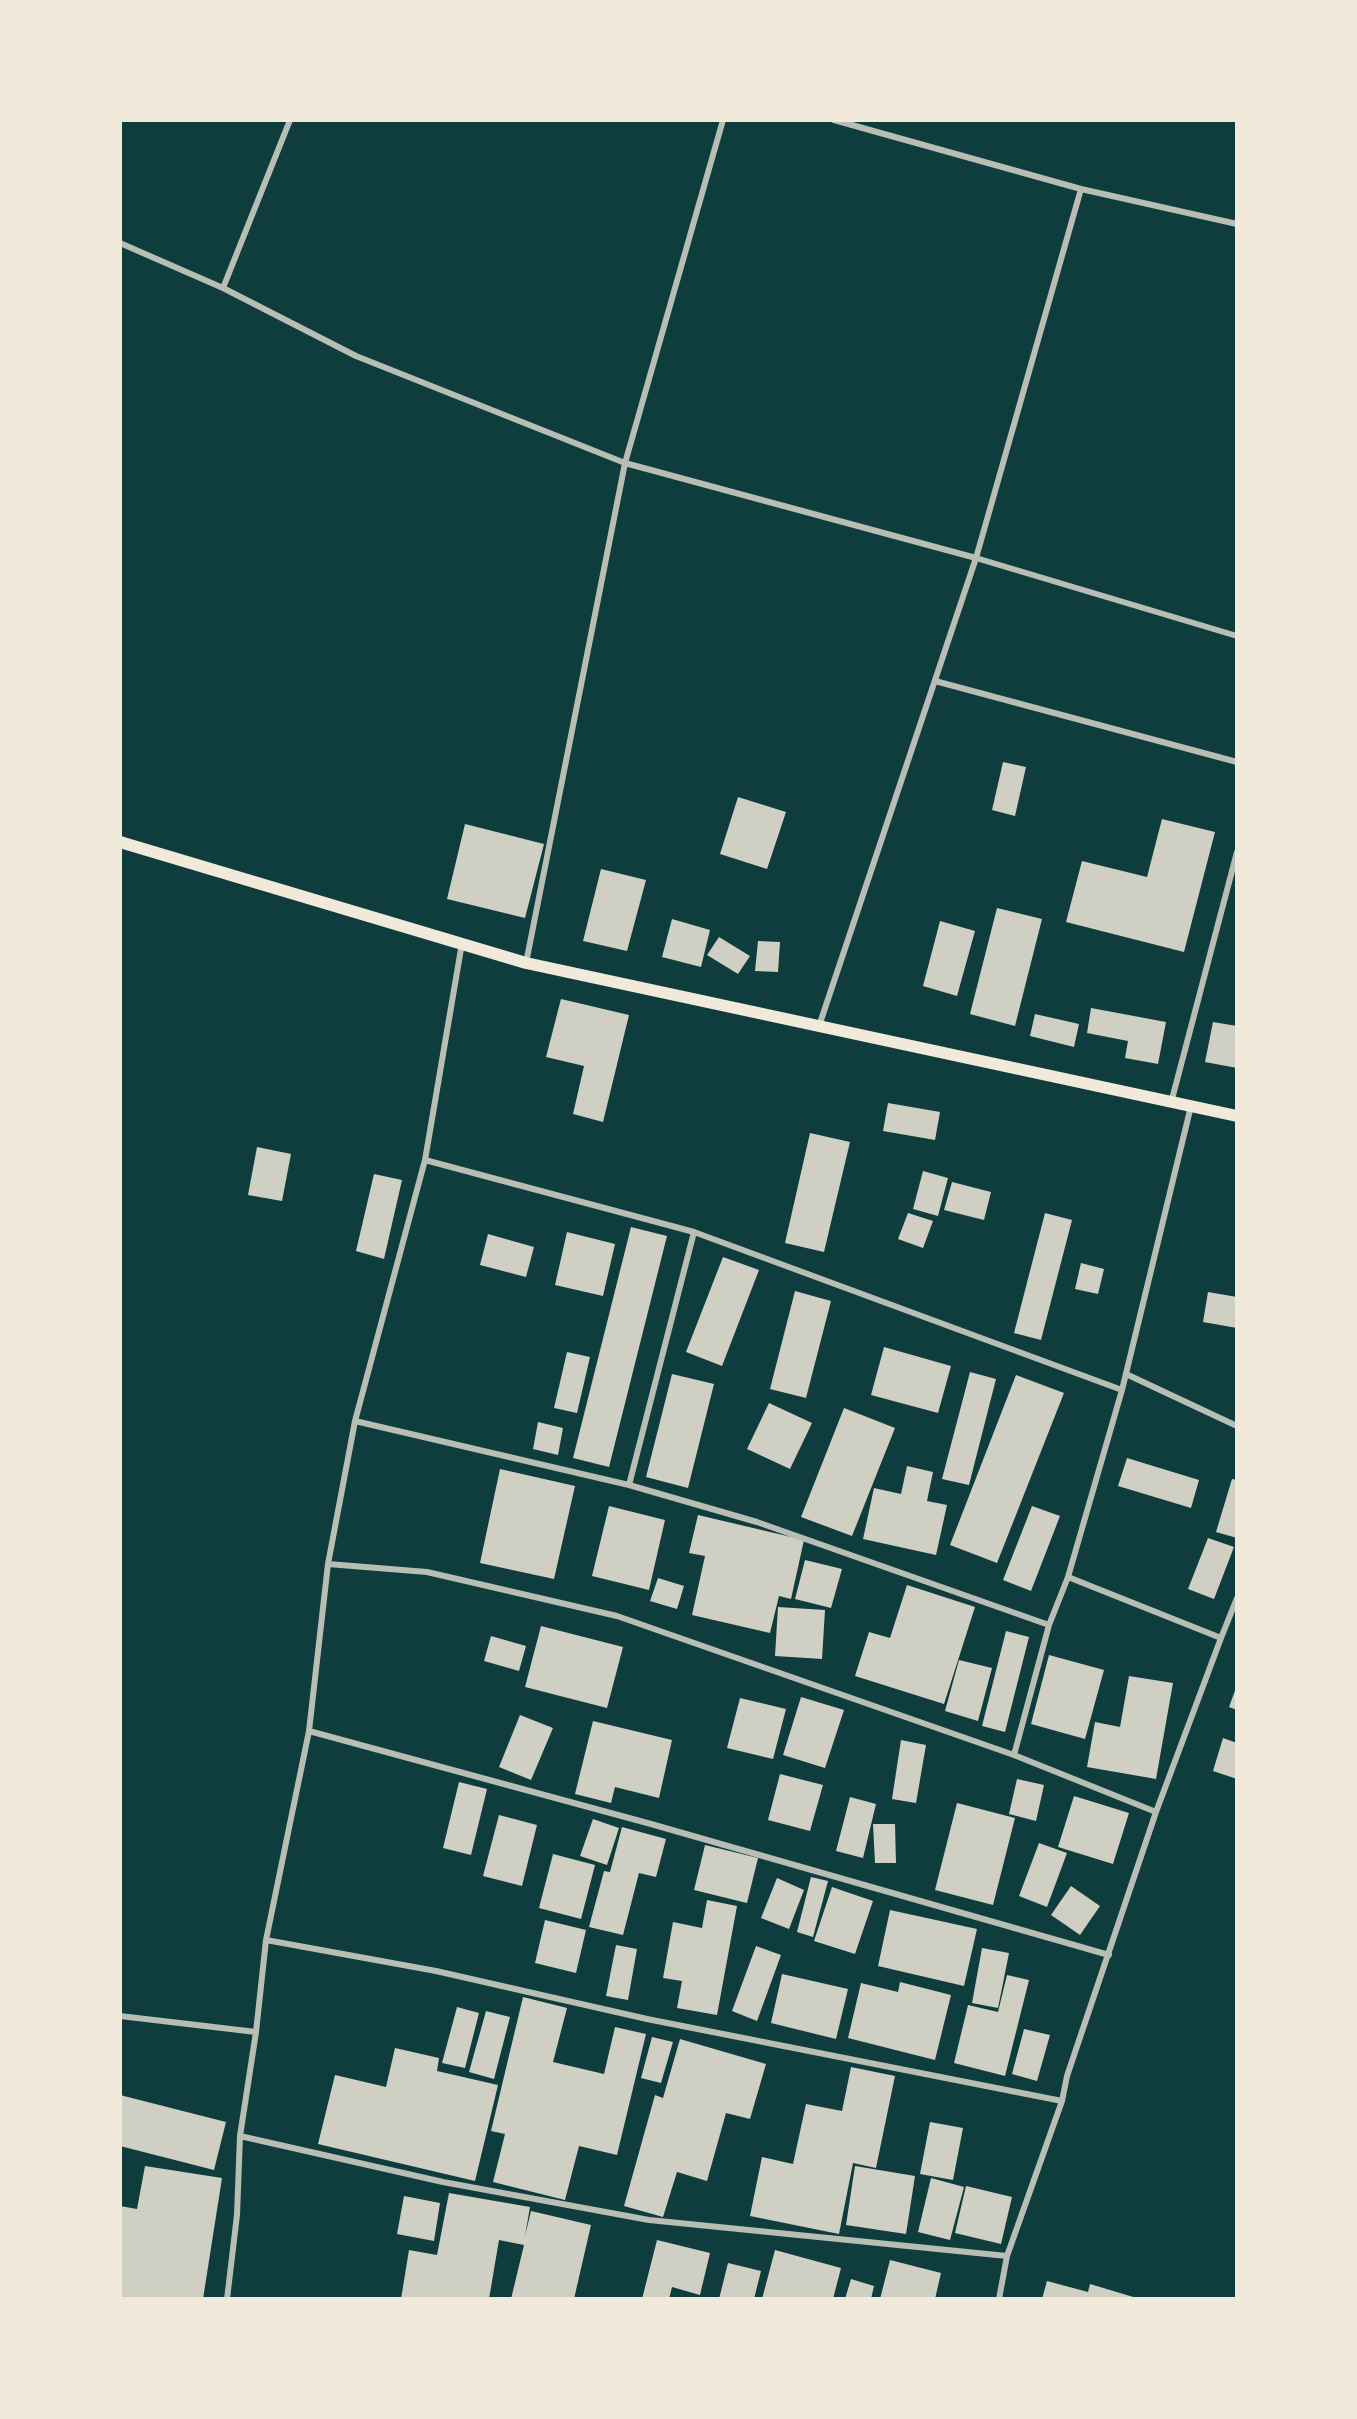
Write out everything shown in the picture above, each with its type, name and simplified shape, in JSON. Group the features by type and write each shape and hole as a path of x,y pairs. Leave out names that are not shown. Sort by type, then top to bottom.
{"main road":[{"path":"120,842 526,963 1237,1116"}],"street":[{"path":"223,288 290,120"},
{"path":"526,963 626,463 723,120"},
{"path":"834,120 1081,189 1237,224"},
{"path":"819,1026 976,558 1081,189"},
{"path":"120,243 223,288 356,356 626,463 976,558 1237,636"},
{"path":"935,681 1237,762"},
{"path":"1171,1103 1237,852"},
{"path":"227,2299 237,2215 240,2136 256,2032 266,1940 309,1731 328,1564 355,1421 425,1160 462,943"},
{"path":"1014,1755 1049,1625 1068,1577 1122,1390 1191,1106"},
{"path":"425,1160 694,1232 1122,1390"},
{"path":"628,1485 694,1232"},
{"path":"1125,1374 1237,1426"},
{"path":"355,1421 628,1485 757,1522 1049,1625"},
{"path":"328,1564 427,1572 617,1616 1014,1755 1156,1812"},
{"path":"1068,1577 1221,1638"},
{"path":"999,2299 1007,2256 1062,2101 1066,2076 1156,1812 1237,1598"},
{"path":"309,1731 651,1824 1109,1955"},
{"path":"266,1940 436,1971 646,2019 1062,2101"},
{"path":"120,2016 256,2032"},
{"path":"240,2136 443,2182 649,2220 1007,2256"}],"building":[{"path":"1003,762 1026,767 1015,816 992,810"},
{"path":"738,797 786,812 767,869 720,854"},
{"path":"1162,819 1215,832 1184,952 1066,922 1082,861 1147,877"},
{"path":"465,824 544,844 525,918 447,899"},
{"path":"601,869 646,880 627,951 583,941"},
{"path":"997,908 1042,919 1015,1026 970,1014"},
{"path":"672,919 710,930 701,967 662,957"},
{"path":"940,921 975,931 957,996 923,986"},
{"path":"719,937 750,956 738,974 707,955"},
{"path":"758,941 780,942 778,972 755,971"},
{"path":"561,999 629,1015 603,1122 573,1114 584,1066 546,1057"},
{"path":"1091,1008 1166,1022 1158,1064 1125,1058 1128,1041 1087,1033"},
{"path":"1035,1014 1079,1024 1074,1047 1030,1036"},
{"path":"1213,1022 1237,1026 1237,1068 1205,1062"},
{"path":"888,1103 940,1112 935,1140 883,1131"},
{"path":"810,1133 850,1142 824,1252 785,1243"},
{"path":"257,1147 291,1154 282,1201 248,1195"},
{"path":"923,1171 948,1178 938,1216 913,1209"},
{"path":"374,1174 402,1180 384,1259 356,1251"},
{"path":"952,1182 991,1192 984,1220 944,1210"},
{"path":"908,1213 933,1221 923,1248 898,1239"},
{"path":"1045,1213 1072,1220 1041,1340 1014,1333"},
{"path":"631,1227 667,1236 609,1467 573,1458"},
{"path":"567,1232 615,1244 603,1296 555,1285"},
{"path":"488,1234 534,1247 526,1277 480,1265"},
{"path":"723,1257 759,1270 722,1366 686,1352"},
{"path":"1081,1263 1104,1269 1098,1294 1075,1289"},
{"path":"795,1291 831,1301 806,1398 770,1389"},
{"path":"1208,1292 1237,1297 1237,1328 1203,1322"},
{"path":"884,1347 951,1366 938,1413 871,1395"},
{"path":"567,1352 590,1357 577,1413 554,1408"},
{"path":"970,1372 996,1379 969,1485 942,1479"},
{"path":"672,1374 714,1384 688,1488 646,1477"},
{"path":"1016,1375 1064,1393 997,1563 950,1545"},
{"path":"769,1403 812,1423 790,1469 747,1449"},
{"path":"844,1408 895,1428 852,1536 801,1517"},
{"path":"538,1422 563,1428 558,1455 533,1449"},
{"path":"1127,1458 1199,1480 1191,1508 1118,1486"},
{"path":"907,1466 933,1472 927,1501 947,1505 936,1555 863,1539 874,1488 901,1494"},
{"path":"500,1469 575,1486 554,1579 480,1563"},
{"path":"1232,1479 1237,1480 1237,1538 1216,1532"},
{"path":"609,1506 665,1520 649,1590 592,1576"},
{"path":"1032,1506 1060,1516 1031,1591 1003,1580"},
{"path":"698,1515 804,1540 791,1599 779,1596 770,1633 692,1615 705,1556 689,1553"},
{"path":"1208,1538 1234,1547 1214,1599 1188,1589"},
{"path":"805,1560 842,1569 831,1608 795,1599"},
{"path":"658,1578 684,1586 677,1609 650,1601"},
{"path":"907,1585 975,1607 944,1704 855,1676 869,1632 890,1638"},
{"path":"778,1607 825,1610 822,1659 775,1656"},
{"path":"541,1626 623,1647 607,1708 525,1687"},
{"path":"1006,1631 1029,1637 1005,1732 982,1726"},
{"path":"491,1636 526,1646 519,1671 484,1661"},
{"path":"1049,1655 1104,1670 1085,1739 1031,1724"},
{"path":"959,1660 992,1668 978,1721 945,1711"},
{"path":"1129,1676 1173,1683 1156,1779 1087,1767 1095,1722 1120,1727"},
{"path":"1237,1685 1237,1710 1229,1707"},
{"path":"801,1697 844,1710 825,1768 783,1755"},
{"path":"740,1698 786,1709 773,1759 727,1748"},
{"path":"520,1715 553,1728 531,1780 499,1767"},
{"path":"593,1721 672,1740 659,1798 615,1787 611,1803 575,1794"},
{"path":"1223,1738 1237,1743 1237,1779 1213,1771"},
{"path":"901,1740 926,1745 916,1803 892,1799"},
{"path":"780,1774 823,1785 810,1831 768,1820"},
{"path":"1017,1779 1044,1785 1036,1821 1009,1814"},
{"path":"459,1782 487,1789 471,1855 443,1848"},
{"path":"1074,1796 1129,1813 1113,1864 1058,1847"},
{"path":"850,1797 876,1804 863,1858 836,1851"},
{"path":"957,1803 1015,1818 993,1905 935,1890"},
{"path":"499,1815 537,1825 522,1886 483,1876"},
{"path":"593,1819 619,1828 607,1865 580,1856"},
{"path":"873,1824 895,1824 896,1863 875,1863"},
{"path":"622,1827 666,1839 656,1877 639,1873 623,1935 589,1927 604,1871 610,1872"},
{"path":"1039,1843 1067,1853 1047,1907 1019,1896"},
{"path":"705,1845 758,1858 747,1903 694,1890"},
{"path":"553,1854 595,1865 581,1919 539,1908"},
{"path":"811,1877 828,1881 813,1937 797,1932"},
{"path":"777,1878 804,1890 789,1929 761,1918"},
{"path":"1071,1886 1100,1906 1080,1935 1051,1915"},
{"path":"832,1887 873,1901 855,1954 814,1941"},
{"path":"707,1900 737,1906 717,2015 677,2008 682,1981 663,1978 673,1922 702,1928"},
{"path":"890,1910 977,1929 964,1986 878,1966"},
{"path":"545,1920 586,1930 576,1973 535,1963"},
{"path":"616,1945 637,1949 628,2000 606,1996"},
{"path":"756,1946 781,1955 757,2021 732,2011"},
{"path":"982,1948 1009,1953 998,2008 972,2003"},
{"path":"782,1974 848,1989 836,2039 771,2023"},
{"path":"1007,1975 1029,1980 1005,2076 954,2063 968,2005 998,2012"},
{"path":"900,1982 951,1995 935,2060 848,2038 861,1983 898,1992"},
{"path":"523,1997 567,2008 553,2062 604,2074 615,2027 646,2034 617,2155 579,2146 565,2200 493,2182 505,2134 491,2131"},
{"path":"457,2007 479,2013 465,2068 442,2063"},
{"path":"486,2011 510,2017 494,2079 469,2072"},
{"path":"1024,2029 1050,2035 1037,2081 1012,2074"},
{"path":"652,2037 673,2042 661,2083 641,2078"},
{"path":"680,2039 766,2064 750,2119 726,2113 707,2181 677,2172 663,2217 624,2206 655,2095 663,2098"},
{"path":"395,2048 439,2058 437,2071 498,2085 475,2181 318,2144 335,2075 386,2087"},
{"path":"851,2067 895,2076 876,2168 853,2163 839,2234 750,2216 762,2157 793,2164 806,2104 842,2111"},
{"path":"120,2095 226,2122 214,2170 120,2146"},
{"path":"930,2122 963,2128 953,2180 920,2174"},
{"path":"145,2166 222,2178 203,2299 120,2299 120,2206 137,2209"},
{"path":"855,2166 915,2176 906,2234 846,2225"},
{"path":"931,2178 964,2187 950,2240 918,2232"},
{"path":"966,2186 1012,2197 1001,2244 955,2233"},
{"path":"449,2193 530,2207 525,2236 531,2211 591,2225 574,2299 511,2299 524,2245 499,2240 489,2299 401,2299 409,2250 437,2255"},
{"path":"404,2196 440,2203 434,2241 397,2234"},
{"path":"657,2240 710,2253 700,2295 672,2287 669,2299 642,2299"},
{"path":"775,2250 841,2268 833,2299 762,2299"},
{"path":"890,2260 941,2273 935,2299 880,2299"},
{"path":"728,2263 761,2271 754,2299 719,2299"},
{"path":"851,2279 874,2286 871,2299 845,2299"},
{"path":"1047,2281 1088,2292 1090,2284 1140,2299 1042,2299"}]}
